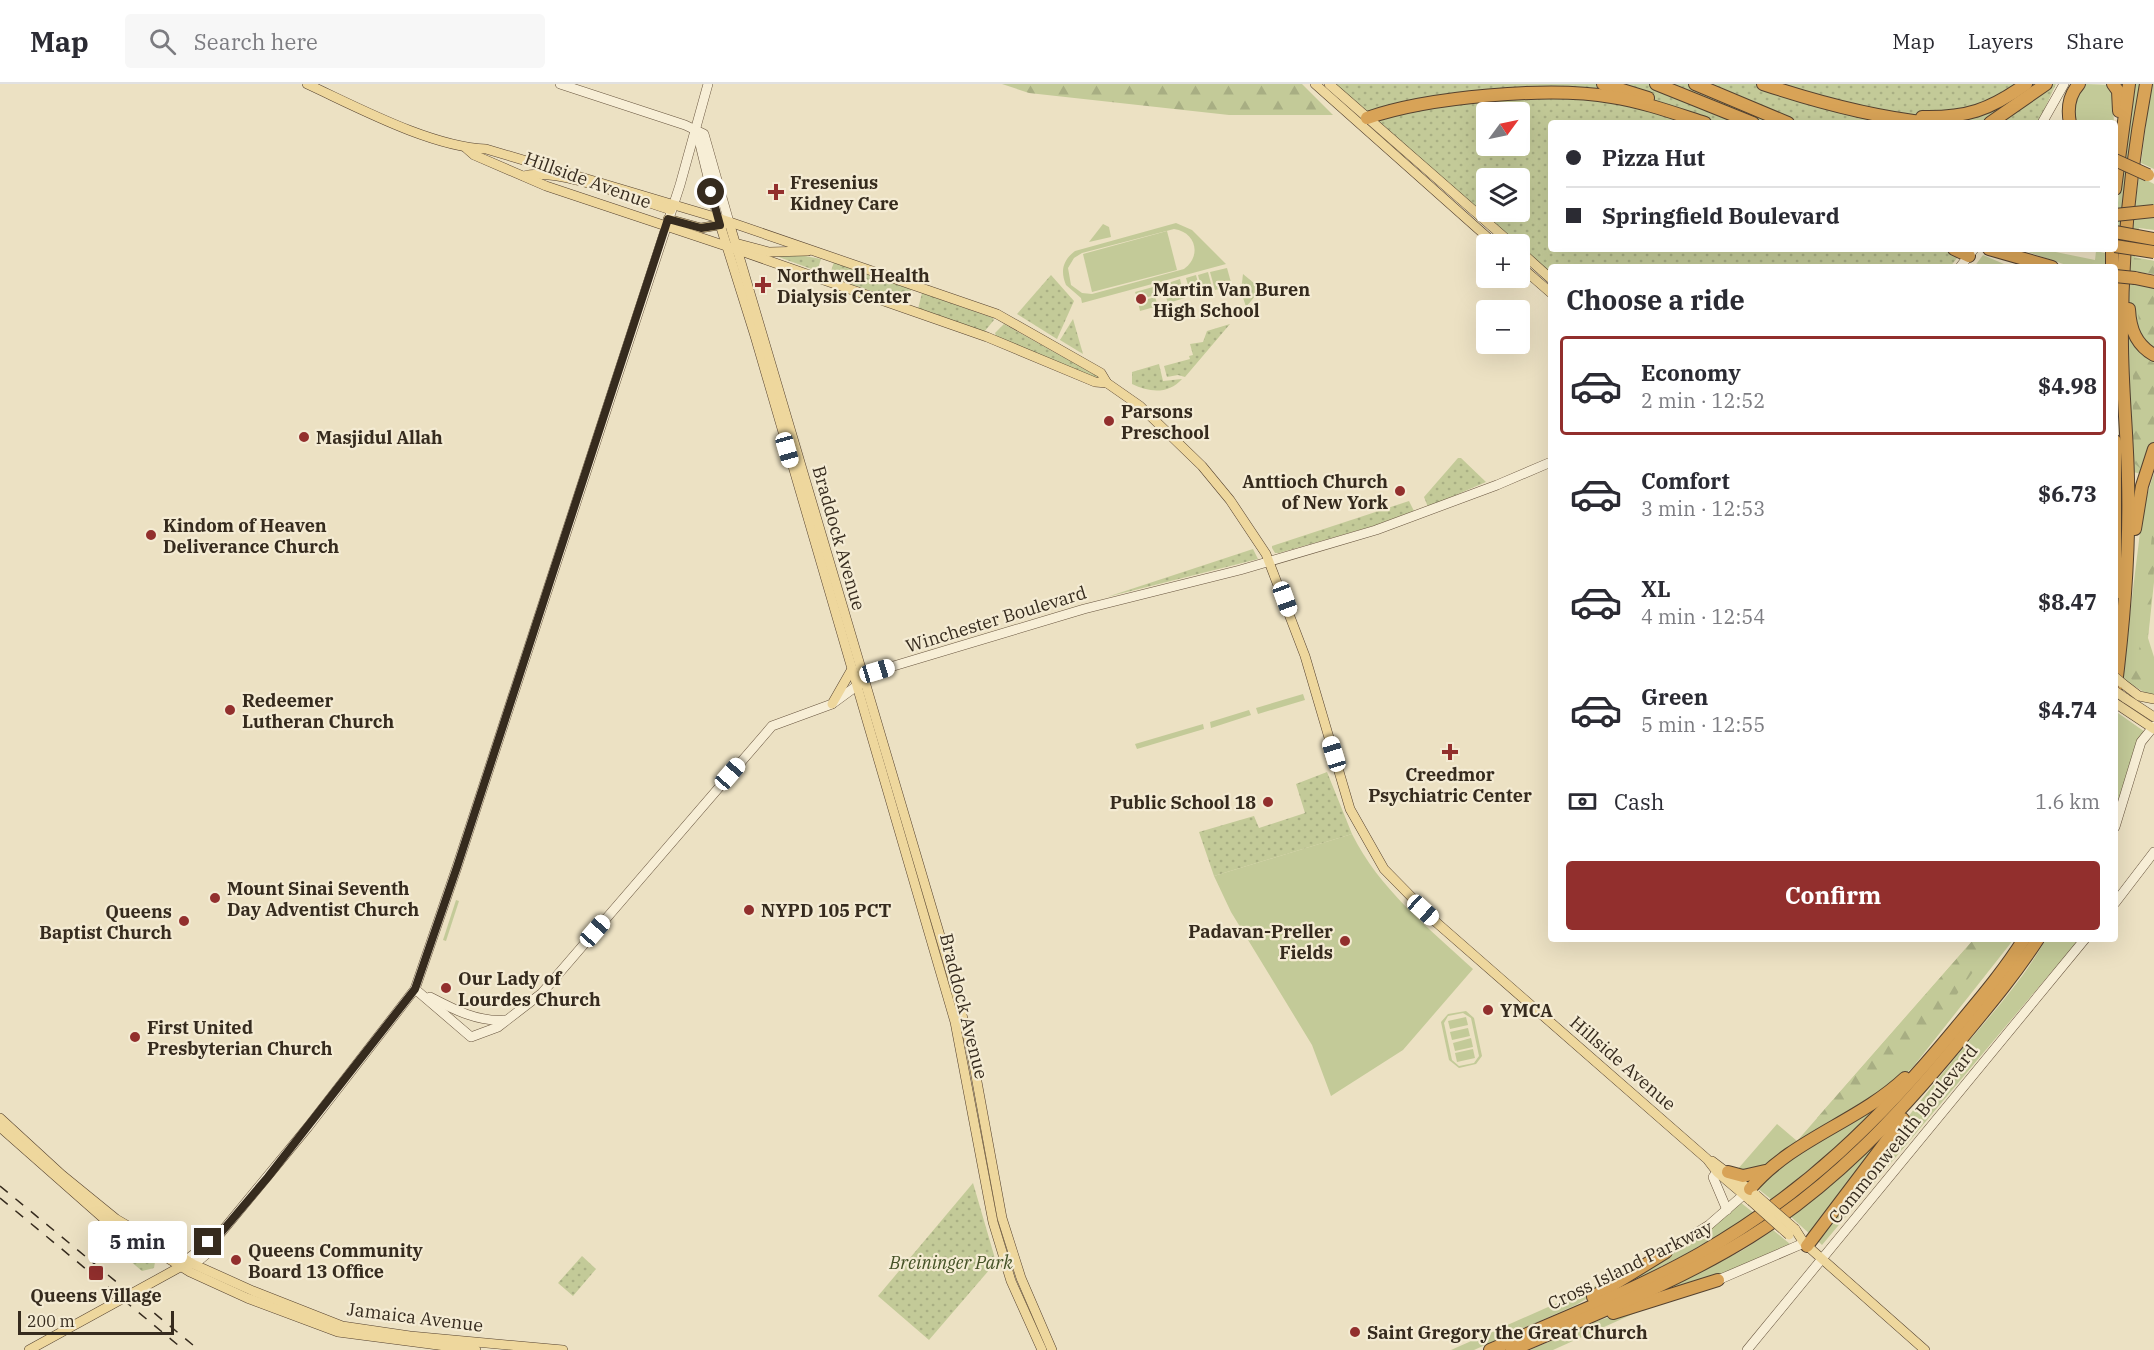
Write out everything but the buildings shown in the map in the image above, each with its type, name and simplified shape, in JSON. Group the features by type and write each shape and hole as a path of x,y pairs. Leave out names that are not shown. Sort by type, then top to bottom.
{"highway":[{"path":"1603,84 1661,102 1700,120"},
{"path":"1656,84 1746,120"},
{"path":"1695,84 1781,120"},
{"path":"1763,84 1781,87 1805,97 1869,113 1908,120"},
{"path":"1869,113 1923,117 1962,115 1992,106 2026,84"},
{"path":"1994,120 2046,84"},
{"path":"2070,120 2069,104 2072,93 2079,84"},
{"path":"2112,84 2120,101 2118,133"},
{"path":"2118,153 2129,84"},
{"path":"2118,242 2146,84"},
{"path":"1367,118 1430,102 1565,93 1610,96 1643,103 1697,120"},
{"path":"2118,166 2154,178"},
{"path":"2118,215 2154,212"},
{"path":"2118,233 2154,239"},
{"path":"2118,247 2154,252"},
{"path":"1993,252 2039,264"},
{"path":"1997,252 2014,258 2046,264"},
{"path":"2118,252 2129,322 2138,341 2154,355"},
{"path":"2118,270 2128,517 2118,693"},
{"path":"2118,276 2154,280"},
{"path":"2123,630 2142,486 2154,449"},
{"path":"2134,544 2139,509 2154,464"},
{"name":"Cross Island Parkway","path":"1512,1350 1693,1269 1782,1216 1834,1175 1882,1130 1948,1046 2022,942"},
{"name":"Cross Island Parkway","path":"1490,1350 1673,1268 1769,1210 1854,1142 2006,985 2036,942"},
{"path":"1750,1195 1769,1170 1806,1143 1880,1100 1948,1046"},
{"path":"1804,1243 1930,1085 1948,1046"},
{"path":"1723,1172 1746,1176 1769,1170"},
{"path":"1534,1331 1666,1252"},
{"path":"1580,1320 1606,1315 1718,1280"}],"main road":[{"name":"Hillside Avenue","path":"307,84 374,115 466,148 486,148 669,215 733,246 987,337 1095,382 1107,383"},
{"path":"560,84 696,130"},
{"path":"29,1350 186,1264 219,1235 308,1127 415,989 687,163 708,84"},
{"path":"1315,84 1484,234"},
{"path":"1329,84 1500,234"},
{"path":"2044,120 2064,84"},
{"name":"Braddock Avenue","path":"696,130 706,174 722,222 733,246 755,336 860,684 955,1022 993,1222 1011,1281 1042,1350"},
{"name":"Braddock Avenue","path":"696,130 704,134 722,222"},
{"name":"Hillside Avenue","path":"466,148 474,155 546,186 669,215 722,222 818,251 1010,319 1101,373 1107,383 1140,406 1202,466 1230,500 1270,562 1305,656 1350,809 1384,869 1437,923 1925,1350"},
{"path":"687,163 698,161 706,174"},
{"path":"524,176 533,173 565,178 701,228 722,222"},
{"path":"733,246 769,252 818,251"},
{"path":"1530,260 1548,276"},
{"path":"1530,275 1548,290"},
{"name":"Winchester Boulevard","path":"415,989 471,1037 494,1029 542,993 772,726 832,704 877,671 1076,612 1270,562 1383,528 1548,463"},
{"name":"Braddock Avenue","path":"811,517 852,669 860,684 954,984 971,1049 1002,1218 1021,1278 1052,1350"},
{"path":"832,704 852,669"},
{"path":"2118,693 2154,699"},
{"path":"2118,693 2154,717"},
{"path":"2118,693 2153,728 2141,742 2118,817"},
{"path":"2118,899 2154,852"},
{"name":"Commonwealth Boulevard","path":"1747,1350 2083,942"},
{"path":"415,989 475,1017 504,1020"},
{"name":"Jamaica Avenue","path":"0,1118 109,1214 186,1264 342,1326 410,1336 563,1350"},
{"name":"Jamaica Avenue","path":"0,1127 103,1218 248,1298 338,1332 476,1350"},
{"path":"1723,1172 1713,1177 1727,1210"},
{"name":"Cross Island Parkway","path":"1666,1252 1750,1195"},
{"path":"1718,1280 1804,1243"}],"green space":[{"path":"1002,84 1302,84 1333,115 1229,115 1029,93"},
{"path":"1335,84 2056,84 2039,120 1548,120 1548,252 1962,252 1952,264 1548,264 1548,271 1530,256 1530,234 1506,234 1492,222 1530,222 1530,168 1476,168 1476,208"},
{"path":"2086,84 2112,85 2114,120 2075,120 2075,102"},
{"path":"2135,84 2142,84 2131,148 2123,491 2118,389 2118,264 2115,264 2116,252 2118,252 2119,184"},
{"path":"2151,84 2154,84 2154,169 2141,163"},
{"path":"2139,176 2154,184 2154,230 2139,228 2135,257 2154,261 2154,274 2133,271 2131,284 2154,286 2154,351 2137,330 2129,303 2130,248"},
{"path":"1176,223 1192,230 1226,264 1082,303 1081,298 1066,285 1063,275 1065,262 1075,251","holes":["1174,229 1181,231 1192,240 1195,251 1190,264 1184,269 1092,294 1082,293 1071,285 1068,268 1074,258 1082,253"]},
{"path":"1103,224 1109,227 1111,237 1089,242"},
{"path":"1167,231 1177,270 1092,292 1083,254"},
{"path":"2028,252 2056,252 2095,260 2096,252 2100,252 2105,253 2107,264 2063,264"},
{"path":"1983,255 2004,264 1976,264"},
{"path":"776,256 805,256 821,259 817,271"},
{"path":"2134,258 2154,261 2154,274 2132,271"},
{"path":"834,262 911,289 908,303 829,277"},
{"path":"1227,268 1232,286 1215,290 1210,272"},
{"path":"1208,272 1213,291 1203,294 1198,275"},
{"path":"1243,274 1261,289 1246,307 1241,291"},
{"path":"1051,275 1074,301 1057,339 1017,314"},
{"path":"1196,275 1201,294 1191,296 1186,278"},
{"path":"1180,279 1182,288 1165,293 1162,285"},
{"path":"1153,287 1155,295 1138,300 1135,292"},
{"path":"1183,289 1185,298 1168,303 1165,294"},
{"path":"2154,289 2154,342 2143,332 2138,313 2142,291"},
{"path":"922,293 994,320 984,332 918,309"},
{"path":"1155,297 1158,306 1140,311 1138,302"},
{"path":"1073,319 1083,354 1060,340"},
{"path":"2126,322 2154,358 2154,446 2142,474 2133,472"},
{"path":"1004,324 1099,377 1099,380 996,336 995,333"},
{"path":"1230,324 1185,377 1178,375 1167,377 1164,366 1190,359 1189,356 1193,355 1190,344 1203,342 1207,331"},
{"path":"2138,357 2154,363 2154,437 2140,468 2135,464 2133,455 2133,363"},
{"path":"1159,364 1163,381 1182,379 1165,390 1146,389 1132,384 1132,372"},
{"path":"1458,458 1461,458 1486,482 1428,507 1424,497"},
{"path":"2154,473 2154,582 2148,638 2154,657 2154,695 2149,695 2122,679 2143,508"},
{"path":"1409,501 1414,511 1373,526 1279,553 1275,553 1272,548 1272,546"},
{"path":"2154,515 2154,570 2143,689 2137,687 2130,677 2141,643"},
{"path":"1253,549 1258,559 1107,597"},
{"path":"1303,694 1305,700 1258,714 1256,708"},
{"path":"1249,710 1251,715 1211,728 1210,722"},
{"path":"2118,713 2145,732 2118,809"},
{"path":"1203,724 1204,729 1137,749 1135,744"},
{"path":"1327,772 1352,834 1214,876 1199,832 1254,816 1259,828 1305,813 1296,784"},
{"name":"Padavan-Preller Fields","path":"1352,834 1363,854 1390,890 1473,969 1403,1050 1331,1096 1312,1045 1231,912 1214,876"},
{"path":"456,900 459,901 446,941 443,940"},
{"path":"1971,942 2012,942 1913,1067 1878,1099 1753,1174 1737,1170 1777,1124 1797,1141"},
{"path":"1971,942 1995,942 1944,1012 1881,1066 1836,1120 1826,1125 1817,1118"},
{"path":"2044,942 2076,942 1822,1245 1817,1240 1896,1132 2024,974"},
{"path":"1466,1011 1474,1018 1482,1056 1476,1064 1459,1068 1449,1060 1441,1022 1448,1014","holes":["1463,1013 1471,1018 1479,1056 1474,1063 1459,1066 1452,1060 1444,1023 1448,1016"]},
{"path":"1466,1017 1468,1025 1450,1029 1448,1021"},
{"path":"1468,1028 1470,1036 1452,1040 1450,1032"},
{"path":"1471,1038 1473,1047 1455,1051 1453,1043"},
{"path":"1473,1049 1475,1058 1457,1062 1455,1053"},
{"path":"1882,1103 1858,1129 1772,1200 1756,1187 1789,1159"},
{"path":"1890,1129 1812,1236 1790,1216"},
{"name":"Breininger Park","path":"973,1183 996,1262 929,1340 878,1296"},
{"path":"1740,1202 1755,1214 1684,1255 1608,1293"},
{"path":"1773,1230 1790,1244 1693,1287 1638,1304 1743,1250"},
{"path":"112,1237 151,1257 155,1262 154,1268 142,1271 110,1244"},
{"path":"582,1256 596,1269 573,1296 558,1283"},
{"path":"1627,1272 1628,1274 1576,1305 1474,1350 1451,1350"},
{"path":"1664,1300 1553,1350 1530,1350 1600,1320"}],"railway":[{"path":"0,1186 199,1350"},
{"path":"0,1198 184,1350"}],"place":[{"name":"Fresenius Kidney Care","path":"776,192"},
{"name":"Northwell Health Dialysis Center","path":"763,285"},
{"name":"Martin Van Buren High School","path":"1141,299"},
{"name":"Parsons Preschool","path":"1109,421"},
{"name":"Masjidul Allah","path":"304,437"},
{"name":"Anttioch Church of New York","path":"1400,491"},
{"name":"Kindom of Heaven Deliverance Church","path":"151,535"},
{"name":"Redeemer Lutheran Church","path":"230,710"},
{"name":"Creedmor Psychiatric Center","path":"1450,752"},
{"name":"Public School 18","path":"1268,802"},
{"name":"Mount Sinai Seventh Day Adventist Church","path":"215,898"},
{"name":"NYPD 105 PCT","path":"749,910"},
{"name":"Queens Baptist Church","path":"184,921"},
{"name":"Padavan-Preller Fields","path":"1345,941"},
{"name":"Our Lady of Lourdes Church","path":"446,988"},
{"name":"YMCA","path":"1488,1010"},
{"name":"First United Presbyterian Church","path":"135,1037"},
{"name":"Queens Community Board 13 Office","path":"236,1260"},
{"name":"Queens Village","path":"96,1273"},
{"name":"Saint Gregory the Great Church","path":"1355,1332"}],"route":[{"path":"208,1242 219,1235 268,1177 415,989 457,867 668,219 701,228 720,225 711,192"}]}
